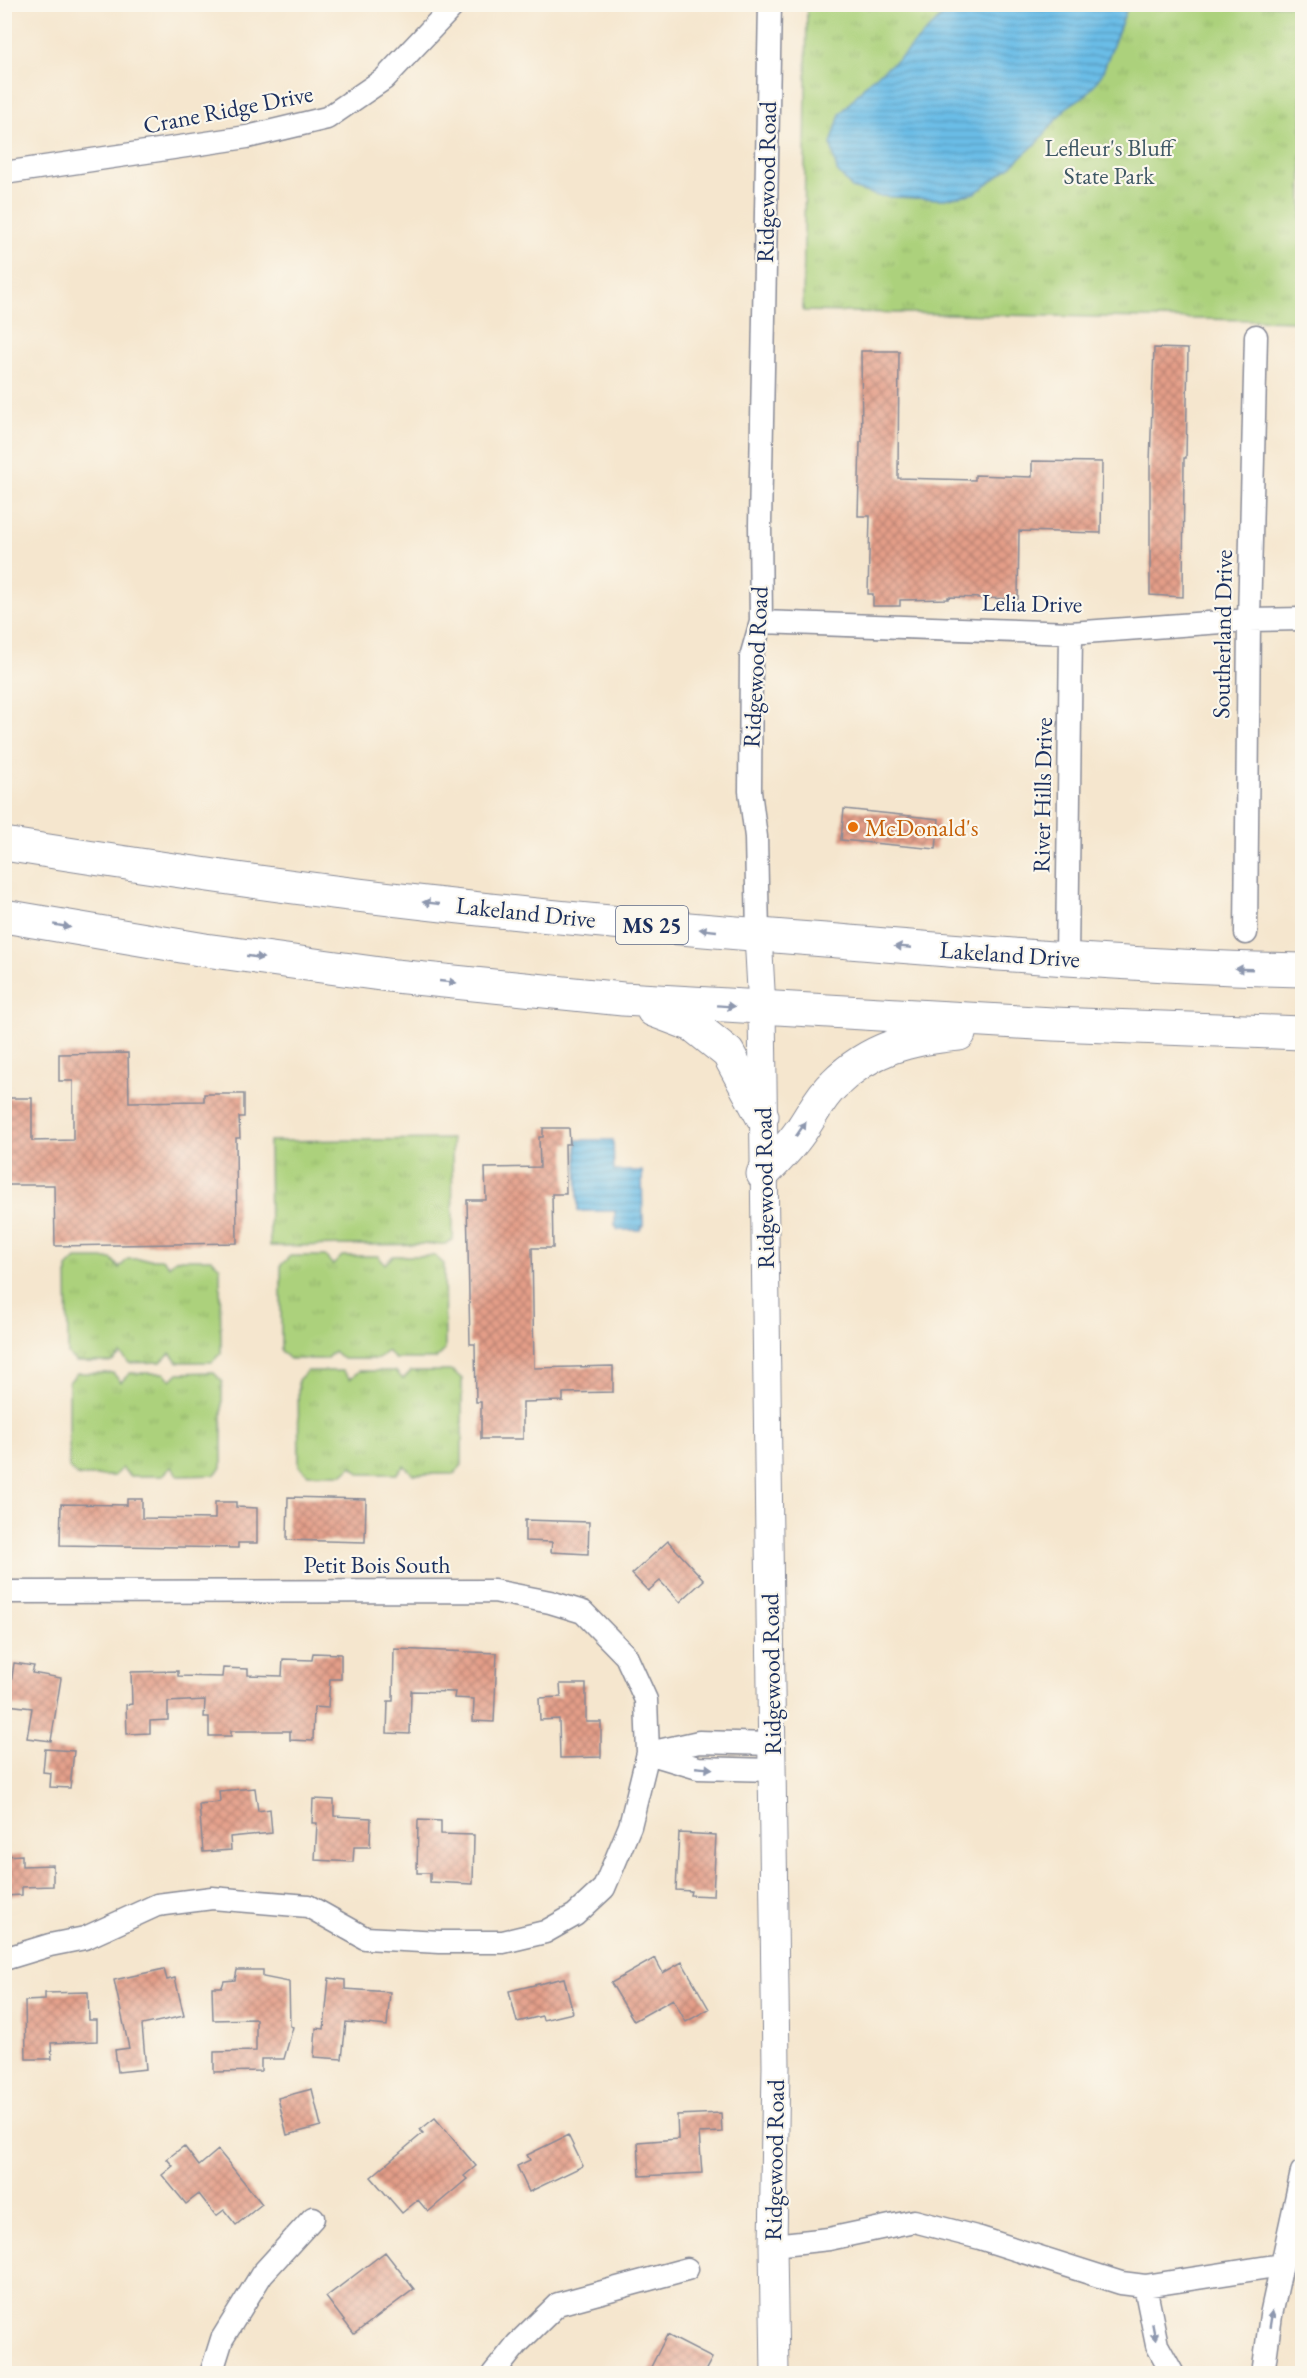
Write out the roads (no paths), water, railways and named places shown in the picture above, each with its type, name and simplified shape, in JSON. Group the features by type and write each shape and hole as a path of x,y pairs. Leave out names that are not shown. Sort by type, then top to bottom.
{"highway":[{"name":"Lakeland Drive","path":"4,844 161,869 401,900 758,935 1067,958 1238,969 1302,970"},
{"path":"4,916 205,950 395,976 623,999 1053,1024 1302,1033"},
{"path":"623,999 693,1025 711,1038 728,1053 762,1116"},
{"path":"763,1174 802,1130 817,1103 834,1083 882,1049 922,1037 1053,1024"}],"street":[{"name":"Crane Ridge Drive","path":"4,173 247,137 327,118 384,79 454,4"},
{"name":"Ridgewood Road","path":"770,4 760,525 761,621 751,657 750,791 756,837 762,1008 776,2066 773,2245 775,2373"},
{"name":"Southerland Drive","path":"1246,933 1249,620 1256,336"},
{"name":"Lelia Drive","path":"761,621 1071,633 1249,620 1302,619"},
{"name":"River Hills Drive","path":"1067,958 1071,633"},
{"name":"Petit Bois South","path":"4,1592 494,1591 550,1602 584,1612 626,1656 646,1700 648,1753 630,1826 604,1888 575,1915 545,1932 503,1942 440,1942 365,1938 308,1906 212,1898 158,1905 85,1938 4,1959"},
{"path":"648,1753 699,1742 772,1744"},
{"path":"648,1753 698,1768 772,1770"},
{"path":"1263,2373 1271,2315 1302,2172"},
{"path":"211,2373 222,2339 262,2274 313,2217"},
{"path":"773,2245 829,2239 914,2221 980,2238 1121,2283 1145,2286 1282,2265"},
{"path":"493,2373 517,2344 558,2304 687,2269"},
{"path":"1145,2286 1156,2345 1173,2373"}],"water":[{"path":"951,4 1133,5 1126,11 1102,74 1087,94 1066,108 1038,142 1009,168 975,193 944,199 912,198 878,196 852,188 837,171 831,144 840,114 869,81 901,57"},
{"path":"577,1140 613,1140 614,1171 642,1171 643,1225 640,1230 618,1230 615,1225 615,1211 578,1211"}],"place":[{"name":"McDonald's","path":"853,827"}],"park label":[{"name":"Lefleur's Bluff State Park","path":"1109,161"}]}
